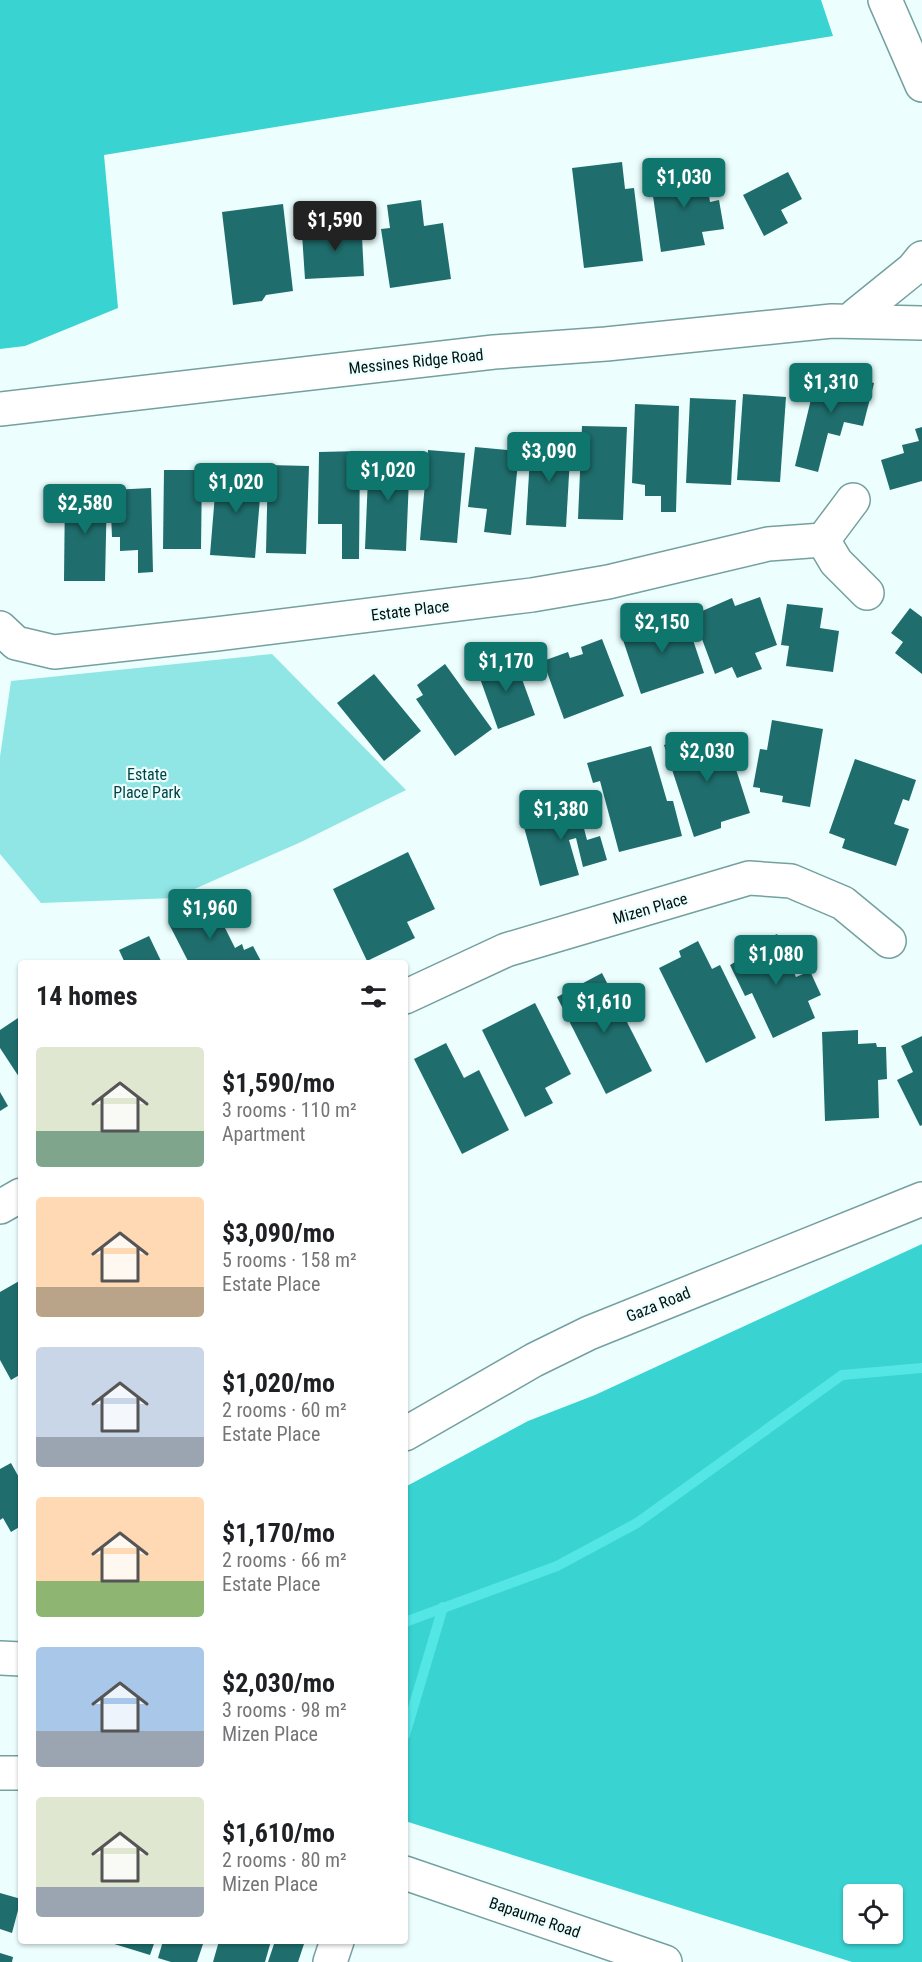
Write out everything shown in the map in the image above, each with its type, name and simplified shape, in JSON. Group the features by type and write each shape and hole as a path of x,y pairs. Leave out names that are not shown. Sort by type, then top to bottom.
{"main road":[{"path":"885,0 922,85"},
{"path":"844,318 913,269 922,258"},
{"name":"Messines Ridge Road","path":"0,409 494,352 606,344 844,318 922,303"},
{"name":"Messines Ridge Road","path":"844,318 922,323"},
{"path":"853,500 823,540 841,567 867,593"},
{"name":"Estate Place","path":"0,628 16,643 54,652 532,595 608,582 768,544 823,540"},
{"name":"Mizen Place","path":"408,996 506,950 749,878 791,881 843,903 889,940"},
{"path":"0,1207 18,1197"},
{"name":"Gaza Road","path":"408,1432 534,1360 589,1333 922,1199"},
{"name":"Bapaume Road","path":"408,1874 664,1962"},
{"path":"330,1962 336,1944"}],"green space":[{"name":"Estate Place Park","path":"272,654 406,790 301,842 174,898 41,903 0,854 0,757 11,681"}],"shaded area":[{"path":"0,0 821,0 833,36 104,155 118,308 25,346 0,349"},
{"path":"922,1244 922,1962 852,1962 408,1822 408,1485 528,1421 595,1395"}],"building":[{"path":"622,162 625,189 634,188 643,261 584,268 572,168"},
{"path":"705,167 710,202 719,200 724,229 702,232 705,245 661,252 650,175"},
{"path":"788,172 802,199 781,210 788,223 764,236 743,195"},
{"path":"421,200 424,226 443,223 451,279 390,288 381,229 390,228 387,205"},
{"path":"283,204 293,291 266,295 262,301 233,305 222,212"},
{"path":"361,217 364,276 305,279 302,234 340,231 339,218"},
{"path":"818,370 874,383 863,426 844,422 840,436 828,433 818,472 795,466"},
{"path":"743,394 786,397 780,482 737,480"},
{"path":"690,398 736,400 731,485 686,483"},
{"path":"635,404 679,406 676,512 661,512 661,496 645,496 645,485 632,483"},
{"path":"582,426 627,427 623,520 578,519"},
{"path":"922,427 922,481 890,490 881,460 904,453 902,445 919,441 915,429"},
{"path":"531,439 571,440 566,527 526,525"},
{"path":"475,447 519,451 511,535 484,532 487,509 468,507"},
{"path":"428,450 465,453 457,543 420,540"},
{"path":"360,451 359,559 342,559 342,524 318,524 319,452"},
{"path":"369,453 410,454 406,551 365,549"},
{"path":"268,465 309,466 306,554 266,553"},
{"path":"164,470 202,470 201,549 163,549"},
{"path":"217,470 262,474 255,558 210,555"},
{"path":"151,488 153,572 138,573 138,550 120,551 120,537 112,537 110,490"},
{"path":"65,490 107,490 105,581 64,581"},
{"path":"760,597 777,645 755,653 762,669 737,678 732,667 715,674 693,615 732,598 735,606"},
{"path":"787,604 823,608 820,628 839,631 833,672 786,666 789,646 781,645"},
{"path":"910,608 922,617 922,674 895,653 903,642 891,633"},
{"path":"684,613 704,673 641,694 621,634"},
{"path":"602,639 624,696 564,719 543,661 568,652 570,658 583,654 581,647"},
{"path":"514,657 535,715 498,729 477,670"},
{"path":"445,664 492,729 455,756 416,699 423,695 417,685"},
{"path":"374,674 421,731 384,761 337,703"},
{"path":"772,720 823,729 810,807 782,802 783,796 760,792 760,788 753,787 760,749 767,750"},
{"path":"697,734 701,746 726,738 750,813 721,822 721,828 694,837 664,745"},
{"path":"651,746 667,801 673,801 682,836 619,852 600,781 593,783 587,763"},
{"path":"855,759 916,780 909,801 903,799 894,824 909,829 896,866 842,848 845,839 829,833"},
{"path":"585,798 590,814 581,817 587,840 600,836 607,860 583,867 576,838 569,840 579,875 540,886 521,816"},
{"path":"408,852 435,909 407,922 415,938 367,960 333,889"},
{"path":"213,904 235,948 242,944 244,950 253,946 260,960 187,960 170,926"},
{"path":"777,934 796,977 810,971 821,995 808,1001 815,1018 773,1038 752,993 745,996 730,965 752,952 750,947"},
{"path":"149,936 161,960 124,960 119,950"},
{"path":"698,941 712,969 720,965 756,1038 706,1063 659,968 681,957 679,951"},
{"path":"602,973 652,1071 606,1094 557,997"},
{"path":"535,1003 571,1074 545,1088 553,1103 525,1117 482,1030"},
{"path":"18,1018 18,1075 0,1048 0,1030"},
{"path":"858,1030 858,1044 876,1043 877,1047 886,1047 887,1079 878,1080 879,1118 825,1121 822,1032"},
{"path":"922,1036 922,1125 920,1126 897,1080 913,1072 901,1046"},
{"path":"446,1043 464,1078 479,1070 509,1130 462,1154 414,1059"},
{"path":"0,1092 8,1106 0,1111"},
{"path":"18,1282 18,1376 11,1380 0,1360 0,1292"},
{"path":"11,1463 18,1476 18,1528 11,1532 3,1518 0,1520 0,1469"},
{"path":"0,1893 18,1898 18,1910 12,1933 0,1929"},
{"path":"114,1944 154,1944 150,1955"},
{"path":"162,1944 203,1944 197,1962 171,1962 158,1958"},
{"path":"218,1944 270,1944 265,1962 213,1962"},
{"path":"274,1944 304,1944 298,1962 268,1962"},
{"path":"0,1953 13,1957 12,1962 0,1962"}],"waterway":[{"path":"408,1621 557,1566 637,1523 842,1375 922,1368"},
{"path":"408,1725 443,1607"}]}
